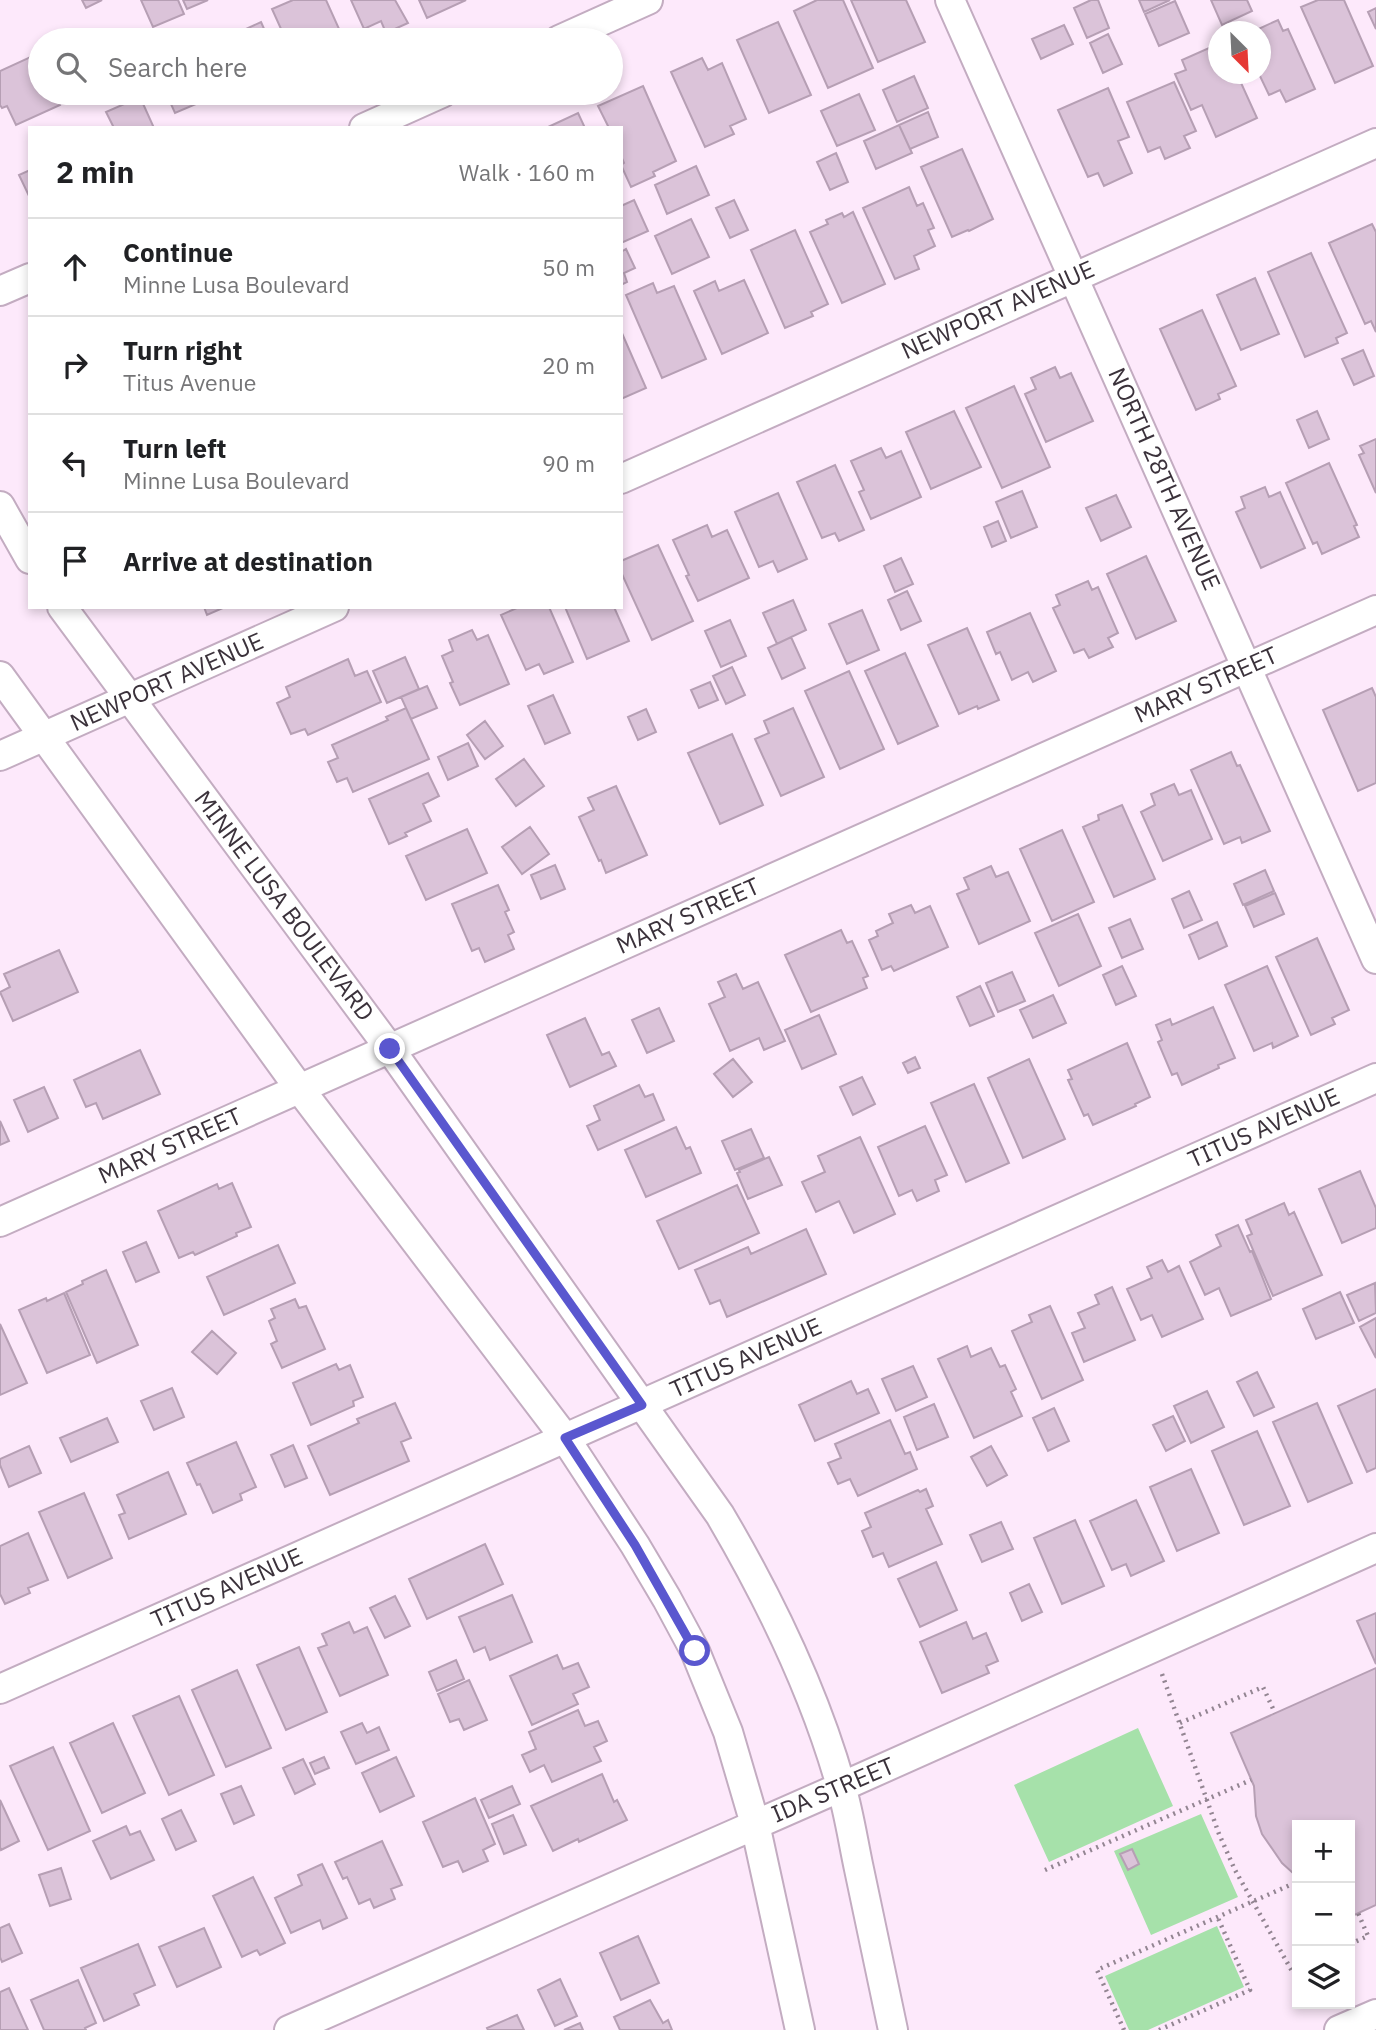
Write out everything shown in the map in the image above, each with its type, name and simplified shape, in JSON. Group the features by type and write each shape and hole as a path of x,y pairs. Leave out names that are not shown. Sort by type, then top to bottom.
{"street":[{"path":"586,28 648,0"},
{"name":"NORTH 28TH AVENUE","path":"950,0 1376,959"},
{"path":"368,126 415,105"},
{"name":"NEWPORT AVENUE","path":"623,478 1376,143"},
{"path":"0,291 28,279"},
{"path":"0,506 28,555"},
{"name":"MINNE LUSA BOULEVARD","path":"63,609 390,1049 720,1515 780,1624 820,1720 841,1787 893,2030"},
{"name":"NEWPORT AVENUE","path":"0,756 330,609"},
{"name":"MARY STREET","path":"0,1222 1376,610"},
{"path":"0,676 299,1088 565,1438 635,1545 695,1651 728,1732 755,1824 800,2030"},
{"name":"TITUS AVENUE","path":"0,1689 1376,1078"},
{"name":"IDA STREET","path":"289,2030 1376,1548"},
{"path":"1339,2030 1376,2014"}],"path":[{"path":"1180,1723 1263,1686 1275,1713"},
{"path":"1171,1698 1219,1834 1235,1870 1292,1964"},
{"path":"1045,1870 1251,1780"},
{"path":"1124,2030 1097,1970 1292,1883"},
{"path":"1355,1942 1368,1936 1358,1913"},
{"path":"1159,2030 1250,1990 1217,1917"}],"green space":[{"path":"1138,1728 1173,1806 1049,1862 1014,1785"},
{"path":"1201,1814 1238,1897 1151,1935 1114,1851"},
{"path":"1217,1926 1244,1987 1148,2030 1129,2030 1105,1976"}],"building":[{"path":"82,0 102,0 86,8"},
{"path":"141,0 178,0 184,14 153,27"},
{"path":"183,0 208,0 187,9"},
{"path":"293,0 326,0 339,28 281,28 272,9"},
{"path":"351,0 395,0 408,23 397,28 384,28 381,21 364,28"},
{"path":"419,0 466,0 427,18"},
{"path":"817,0 843,0 873,68 828,88 794,11"},
{"path":"851,0 906,0 925,42 878,62"},
{"path":"1091,0 1098,0 1109,28 1087,38 1074,8"},
{"path":"1139,0 1170,0 1144,12"},
{"path":"1211,0 1247,0 1252,11 1231,21 1220,21"},
{"path":"1318,0 1344,0 1373,66 1335,83 1301,7"},
{"path":"1175,1 1189,33 1159,46 1145,14"},
{"path":"1376,8 1376,29 1368,12"},
{"path":"1278,20 1283,31 1288,29 1315,89 1286,102 1280,90 1269,95 1264,84 1271,84 1271,23"},
{"path":"261,22 264,28 248,28"},
{"path":"778,22 811,95 769,113 737,40"},
{"path":"1064,25 1073,44 1041,59 1032,39"},
{"path":"1108,34 1122,64 1103,73 1090,43"},
{"path":"1208,48 1208,84 1242,84 1257,118 1216,137 1202,105 1191,110 1175,74 1186,70 1182,60"},
{"path":"28,58 28,105 60,105 16,125 7,106 2,108 0,105 0,71"},
{"path":"702,58 708,70 722,63 746,119 730,126 734,134 705,147 671,72"},
{"path":"914,76 928,108 897,122 883,90"},
{"path":"1174,82 1196,131 1184,136 1190,148 1165,159 1160,147 1148,152 1127,102"},
{"path":"643,86 676,161 653,172 655,176 631,187 623,169 623,126 608,126 598,106 623,105 623,95"},
{"path":"1108,88 1129,137 1118,141 1132,173 1104,186 1098,173 1088,177 1058,110"},
{"path":"859,94 875,130 837,146 821,111"},
{"path":"122,105 144,105 153,126 113,126 106,112"},
{"path":"171,105 194,105 175,113"},
{"path":"928,112 938,137 910,149 899,125"},
{"path":"578,113 584,126 550,126"},
{"path":"899,125 912,153 876,169 864,141"},
{"path":"962,149 993,219 952,237 921,167"},
{"path":"836,153 848,182 830,190 817,162"},
{"path":"696,166 709,195 667,214 655,185"},
{"path":"28,171 28,194 19,175"},
{"path":"909,187 917,206 923,203 934,228 928,230 935,246 914,256 919,269 895,279 863,208"},
{"path":"634,200 648,231 623,242 623,205"},
{"path":"734,200 748,230 730,238 716,208"},
{"path":"853,212 885,284 842,303 810,232 828,224 826,220 842,213 844,217"},
{"path":"691,219 709,257 672,274 655,236"},
{"path":"1372,224 1376,232 1376,332 1371,321 1365,324 1329,243"},
{"path":"795,230 828,304 811,312 813,316 785,328 751,250"},
{"path":"626,249 635,268 624,273 627,282 623,284 623,251"},
{"path":"1311,253 1347,333 1336,338 1338,343 1305,357 1268,272"},
{"path":"1255,278 1279,334 1241,350 1217,295"},
{"path":"744,280 768,333 722,354 694,291 715,281 719,291"},
{"path":"653,283 657,293 674,286 706,359 662,378 626,295"},
{"path":"1202,310 1236,386 1218,394 1220,399 1196,410 1160,329"},
{"path":"623,336 646,388 623,398"},
{"path":"1363,350 1374,376 1354,385 1342,359"},
{"path":"1055,367 1060,378 1071,373 1093,421 1046,442 1025,394 1036,389 1031,378"},
{"path":"1014,386 1050,467 1002,488 966,408"},
{"path":"954,411 981,467 931,489 906,432"},
{"path":"1317,411 1329,439 1309,448 1297,420"},
{"path":"1376,439 1376,493 1359,455 1364,453 1360,446"},
{"path":"881,448 886,458 901,451 921,497 871,519 859,492 864,490 851,461"},
{"path":"1329,463 1357,525 1354,526 1359,537 1322,554 1317,542 1313,544 1286,483"},
{"path":"835,465 864,530 839,541 835,533 822,538 797,482"},
{"path":"1265,487 1269,497 1280,492 1305,548 1261,568 1236,512 1245,508 1241,497"},
{"path":"1022,491 1037,527 1011,538 996,502"},
{"path":"778,493 807,559 778,572 773,561 759,567 735,512"},
{"path":"1116,495 1131,527 1101,541 1086,508"},
{"path":"998,521 1006,541 992,547 984,527"},
{"path":"707,525 712,537 727,530 749,578 698,601 673,540"},
{"path":"658,545 693,621 652,640 623,576 623,560"},
{"path":"1146,556 1176,621 1136,639 1107,574"},
{"path":"901,558 913,584 895,592 884,566"},
{"path":"1088,581 1092,590 1098,587 1118,633 1108,638 1113,647 1089,658 1084,649 1074,653 1053,608 1060,605 1056,595"},
{"path":"907,591 921,621 901,630 888,600"},
{"path":"793,600 806,630 777,644 763,613"},
{"path":"205,609 220,609 207,615"},
{"path":"514,609 550,609 573,662 544,674 539,664 526,670 501,615"},
{"path":"566,609 615,609 629,641 587,659"},
{"path":"862,610 879,650 847,664 829,624"},
{"path":"1030,613 1056,671 1033,682 1028,672 1012,680 1000,652 996,654 987,632"},
{"path":"730,620 746,656 721,667 705,631"},
{"path":"967,628 999,700 959,714 928,645"},
{"path":"472,630 477,640 488,635 509,684 460,705 442,656 453,651 449,640"},
{"path":"791,637 805,668 782,679 768,648"},
{"path":"905,653 938,726 898,744 865,671"},
{"path":"405,657 419,689 387,703 373,671"},
{"path":"348,659 355,676 367,671 381,702 308,735 305,729 291,734 277,703 290,697 286,687"},
{"path":"732,667 745,695 726,704 713,676"},
{"path":"849,671 884,749 840,769 805,691"},
{"path":"710,682 718,700 699,708 691,690"},
{"path":"427,686 437,708 411,719 401,697"},
{"path":"1372,688 1376,697 1376,783 1358,791 1323,710"},
{"path":"553,695 570,733 545,744 528,706"},
{"path":"406,708 429,759 353,792 347,778 337,782 328,762 338,758 332,745 388,720 386,717"},
{"path":"793,708 824,777 781,796 755,739 769,733 764,721"},
{"path":"646,709 656,732 638,740 628,717"},
{"path":"485,721 503,746 485,759 467,735"},
{"path":"732,734 763,805 720,824 688,753"},
{"path":"468,743 478,766 448,780 438,757"},
{"path":"1231,752 1237,766 1240,765 1270,831 1242,843 1240,837 1224,844 1191,770"},
{"path":"524,759 544,786 516,806 496,779"},
{"path":"428,773 439,796 423,804 431,821 389,844 369,799"},
{"path":"1174,784 1179,795 1191,790 1212,839 1163,861 1141,812 1155,805 1151,794"},
{"path":"616,786 647,855 606,873 579,817 594,810 588,798"},
{"path":"1122,805 1155,879 1114,897 1083,827 1099,820 1098,815"},
{"path":"530,827 549,854 522,874 502,847"},
{"path":"467,829 487,873 426,900 406,856"},
{"path":"1062,830 1094,902 1052,921 1020,849"},
{"path":"555,865 565,889 541,899 531,875"},
{"path":"991,866 996,877 1008,872 1030,921 979,944 957,894 969,889 964,878"},
{"path":"1265,870 1274,891 1243,905 1234,884"},
{"path":"498,885 509,910 505,912 514,932 508,935 514,949 485,962 479,948 472,951 452,904"},
{"path":"1189,891 1202,920 1184,928 1172,899"},
{"path":"1275,893 1284,914 1254,927 1245,906"},
{"path":"911,905 915,913 930,906 948,947 894,971 891,966 882,970 869,940 878,936 876,931 893,923 889,914"},
{"path":"1078,914 1101,966 1059,986 1035,933"},
{"path":"1130,919 1143,949 1122,958 1109,928"},
{"path":"1217,922 1227,946 1199,959 1189,935"},
{"path":"841,930 847,943 852,941 868,976 863,978 867,988 811,1012 785,955"},
{"path":"1317,938 1349,1010 1332,1018 1335,1024 1311,1035 1276,957"},
{"path":"59,950 78,992 13,1021 0,992 10,987 4,974"},
{"path":"1122,966 1136,996 1116,1005 1103,975"},
{"path":"1267,966 1298,1036 1273,1048 1272,1043 1254,1051 1225,985"},
{"path":"1012,972 1025,1001 998,1012 986,983"},
{"path":"736,974 743,989 758,982 785,1041 764,1050 759,1038 730,1051 709,1004 725,997 718,982"},
{"path":"980,986 994,1016 970,1026 957,997"},
{"path":"1053,995 1066,1023 1033,1038 1020,1010"},
{"path":"1213,1007 1235,1058 1182,1085 1177,1073 1172,1075 1158,1042 1162,1040 1156,1025 1170,1019 1172,1025"},
{"path":"659,1008 674,1041 647,1053 632,1020"},
{"path":"819,1015 836,1054 802,1069 785,1030"},
{"path":"585,1018 602,1055 609,1052 616,1066 570,1087 547,1035"},
{"path":"1127,1043 1150,1097 1093,1125 1088,1114 1084,1116 1068,1080 1072,1079 1068,1070"},
{"path":"140,1050 160,1094 103,1119 96,1103 86,1107 74,1080"},
{"path":"915,1057 920,1068 908,1073 903,1063"},
{"path":"733,1059 752,1082 733,1097 714,1074"},
{"path":"1029,1059 1065,1139 1023,1158 988,1078"},
{"path":"862,1077 875,1104 853,1115 840,1087"},
{"path":"974,1084 1009,1163 966,1182 931,1103"},
{"path":"639,1085 645,1097 653,1094 664,1120 598,1150 587,1126 600,1120 594,1106"},
{"path":"44,1087 58,1118 28,1132 14,1100"},
{"path":"0,1121 9,1141 0,1145"},
{"path":"925,1126 947,1175 935,1180 939,1191 917,1201 912,1190 899,1196 878,1147"},
{"path":"676,1127 686,1149 690,1147 701,1173 646,1197 625,1150"},
{"path":"751,1129 764,1158 735,1170 722,1141"},
{"path":"860,1137 895,1214 854,1233 839,1201 816,1212 802,1182 825,1172 818,1156"},
{"path":"769,1157 782,1185 748,1199 737,1173"},
{"path":"1360,1171 1376,1208 1376,1228 1342,1243 1319,1189"},
{"path":"232,1183 251,1227 195,1255 193,1252 179,1258 158,1211 217,1184 219,1189"},
{"path":"737,1185 759,1233 679,1269 657,1221"},
{"path":"1284,1203 1289,1215 1294,1212 1322,1275 1273,1296 1247,1236 1252,1234 1246,1220"},
{"path":"1238,1225 1250,1252 1252,1251 1271,1299 1231,1316 1219,1288 1205,1295 1190,1262 1221,1246 1216,1235"},
{"path":"806,1229 826,1274 727,1317 720,1300 710,1304 695,1270 748,1247 751,1254"},
{"path":"146,1242 159,1272 136,1282 123,1252"},
{"path":"278,1245 295,1283 224,1315 207,1277"},
{"path":"1162,1260 1168,1272 1179,1266 1203,1319 1162,1337 1152,1315 1141,1320 1127,1289 1152,1278 1147,1267"},
{"path":"106,1270 138,1345 97,1363 66,1292"},
{"path":"1375,1283 1376,1313 1359,1321 1347,1295"},
{"path":"1112,1287 1135,1340 1084,1362 1072,1333 1085,1328 1078,1313 1099,1304 1095,1295"},
{"path":"1340,1292 1354,1323 1316,1339 1303,1309"},
{"path":"64,1293 90,1355 47,1373 19,1310"},
{"path":"295,1299 299,1308 306,1306 325,1349 282,1368 271,1344 277,1341 269,1321 275,1318 271,1309"},
{"path":"1050,1306 1083,1380 1042,1399 1012,1331 1032,1322 1029,1315"},
{"path":"1376,1318 1376,1358 1360,1327"},
{"path":"0,1324 27,1383 0,1395"},
{"path":"212,1331 236,1353 217,1374 192,1352"},
{"path":"967,1346 971,1357 991,1348 1000,1367 1005,1365 1016,1389 1011,1392 1022,1416 974,1438 938,1359"},
{"path":"336,1364 339,1370 350,1365 363,1397 353,1401 354,1406 311,1425 293,1383"},
{"path":"913,1366 927,1397 896,1411 882,1379"},
{"path":"1257,1372 1274,1407 1254,1416 1237,1382"},
{"path":"851,1381 857,1394 868,1389 879,1413 815,1441 799,1405"},
{"path":"172,1388 184,1417 154,1430 141,1401"},
{"path":"1376,1389 1376,1468 1367,1472 1338,1406"},
{"path":"1207,1391 1224,1427 1191,1443 1174,1406"},
{"path":"395,1403 411,1438 401,1442 409,1461 330,1495 308,1446 359,1423 357,1419"},
{"path":"1317,1403 1352,1483 1308,1502 1273,1422"},
{"path":"934,1404 948,1437 917,1450 904,1417"},
{"path":"1054,1408 1069,1441 1048,1451 1033,1418"},
{"path":"1173,1416 1185,1441 1166,1451 1153,1425"},
{"path":"107,1418 118,1442 71,1462 60,1438"},
{"path":"890,1420 905,1454 910,1452 917,1469 858,1496 850,1479 838,1484 828,1463 841,1458 835,1444"},
{"path":"1257,1431 1290,1506 1244,1525 1212,1451"},
{"path":"236,1442 256,1487 240,1494 242,1500 213,1513 187,1463"},
{"path":"293,1445 307,1478 285,1487 271,1455"},
{"path":"29,1446 41,1473 9,1487 0,1459"},
{"path":"991,1446 1007,1475 987,1486 971,1457"},
{"path":"1191,1469 1219,1533 1177,1551 1150,1487"},
{"path":"168,1472 186,1514 129,1539 119,1515 125,1513 117,1495"},
{"path":"926,1489 933,1506 926,1509 942,1544 889,1567 883,1553 873,1557 862,1531 871,1527 865,1513"},
{"path":"84,1493 112,1558 68,1578 39,1512"},
{"path":"1136,1500 1164,1561 1131,1576 1126,1564 1112,1570 1090,1521"},
{"path":"1075,1520 1104,1586 1062,1604 1034,1538"},
{"path":"1001,1522 1013,1549 982,1562 970,1535"},
{"path":"28,1533 48,1580 28,1588 30,1593 5,1604 0,1594 0,1546"},
{"path":"485,1544 503,1584 427,1619 409,1579"},
{"path":"936,1562 957,1610 920,1627 898,1579"},
{"path":"1029,1584 1042,1612 1022,1621 1010,1593"},
{"path":"512,1595 532,1642 490,1660 485,1647 474,1652 459,1617"},
{"path":"395,1596 410,1626 385,1638 370,1608"},
{"path":"1376,1613 1376,1664 1357,1621"},
{"path":"349,1622 354,1633 367,1627 388,1675 340,1696 318,1648 327,1645 322,1634"},
{"path":"966,1622 973,1639 986,1633 998,1661 986,1666 989,1673 942,1693 920,1642"},
{"path":"299,1647 327,1712 286,1730 257,1665"},
{"path":"557,1655 563,1669 578,1663 589,1687 573,1694 578,1704 532,1725 510,1676"},
{"path":"456,1660 464,1679 437,1691 429,1672"},
{"path":"1376,1668 1376,1905 1355,1915 1355,1820 1292,1820 1292,1872 1282,1863 1262,1834 1256,1816 1254,1786 1231,1733"},
{"path":"237,1670 271,1748 226,1767 192,1690"},
{"path":"469,1680 487,1720 464,1730 459,1719 450,1722 438,1694"},
{"path":"179,1696 214,1775 169,1795 133,1716"},
{"path":"578,1710 585,1726 598,1721 607,1741 594,1747 601,1761 552,1782 544,1765 530,1772 522,1755 536,1749 529,1732"},
{"path":"113,1723 145,1793 102,1813 70,1743"},
{"path":"362,1723 367,1733 379,1727 389,1750 356,1764 341,1732"},
{"path":"53,1747 90,1831 48,1850 10,1766"},
{"path":"324,1757 329,1768 315,1774 310,1763"},
{"path":"396,1757 414,1796 380,1812 362,1773"},
{"path":"303,1759 315,1784 295,1794 283,1768"},
{"path":"602,1774 614,1802 617,1800 627,1820 553,1851 531,1806"},
{"path":"241,1786 254,1815 234,1824 221,1794"},
{"path":"512,1786 520,1804 489,1818 481,1800"},
{"path":"475,1798 495,1844 483,1850 488,1861 463,1872 458,1861 443,1867 423,1822"},
{"path":"0,1800 19,1841 1,1850 0,1847"},
{"path":"181,1810 196,1841 176,1850 162,1819"},
{"path":"513,1815 526,1845 504,1854 492,1824"},
{"path":"126,1826 130,1835 140,1831 154,1860 111,1879 93,1841"},
{"path":"382,1841 402,1885 391,1889 395,1899 374,1908 370,1899 359,1904 347,1877 343,1879 335,1862"},
{"path":"1132,1849 1139,1864 1128,1870 1120,1854"},
{"path":"322,1864 347,1918 323,1929 320,1920 291,1933 275,1898 302,1885 298,1875"},
{"path":"61,1868 71,1899 50,1906 39,1875"},
{"path":"253,1877 285,1943 260,1955 257,1950 242,1957 213,1896"},
{"path":"9,1924 22,1953 2,1962 0,1928"},
{"path":"204,1928 221,1967 177,1987 159,1947"},
{"path":"638,1936 659,1983 621,2000 600,1953"},
{"path":"138,1944 155,1985 134,1994 139,2005 104,2021 81,1968"},
{"path":"560,1979 577,2016 555,2026 538,1990"},
{"path":"78,1980 96,2023 85,2028 86,2030 44,2030 31,2000"},
{"path":"9,1988 28,2030 0,2030 0,1992"},
{"path":"650,2000 663,2023 668,2020 672,2030 620,2030 614,2017"},
{"path":"517,2015 524,2030 487,2028"},
{"path":"580,2023 583,2030 564,2030"}],"route":[{"path":"390,1049 642,1405 565,1438 635,1545 695,1651"}]}
